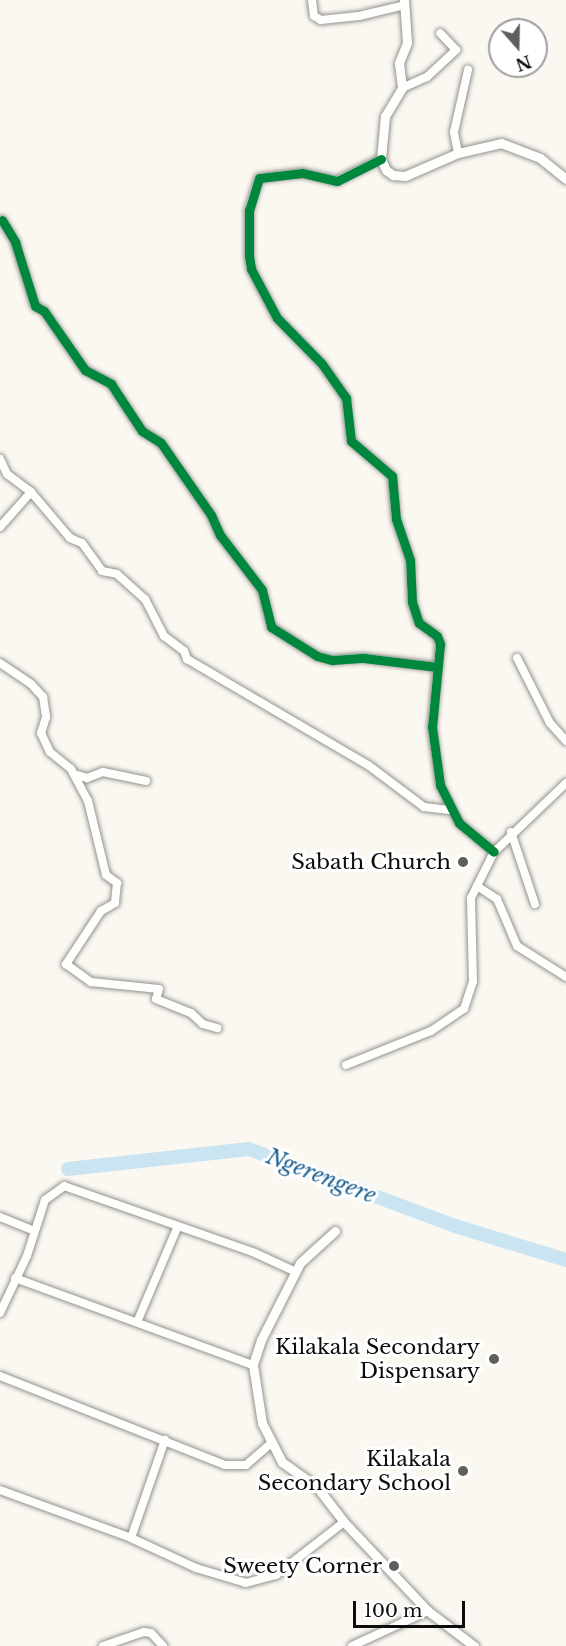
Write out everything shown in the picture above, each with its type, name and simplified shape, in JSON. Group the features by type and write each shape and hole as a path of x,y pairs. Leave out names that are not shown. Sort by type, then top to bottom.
{"street":[{"path":"312,0 314,16 321,20 359,16 404,2 407,43 399,63 402,88"},
{"path":"440,33 456,50 427,77 402,88 385,116 381,159 393,175 405,176 458,153 507,144 540,158 566,179"},
{"path":"458,153 454,132 468,70"},
{"path":"381,159 337,181 302,173 259,178 249,210 251,269 278,318 322,364 346,398 351,441 392,476 396,519 410,560 412,602 419,623 437,636 441,653 437,667 432,727 440,785 449,810 459,823 494,852"},
{"path":"2,220 15,242 34,306 44,311 85,370 111,384 142,431 161,443 211,515 220,535 262,590 271,627 317,656 332,660 364,658 437,667"},
{"path":"0,459 7,474 31,492 70,538 82,543 102,571 117,574 146,599 164,636 184,651 187,659 368,765 424,807 449,810"},
{"path":"0,527 31,492"},
{"path":"517,657 550,723 566,741"},
{"path":"0,663 31,684 43,697 46,717 41,733 50,752 74,774 90,806 106,875 117,883 115,903 101,911 66,964 91,982 159,989 156,999 191,1012 203,1023 217,1028"},
{"path":"74,774 87,778 103,772 146,781"},
{"path":"346,1065 431,1030 466,1005 473,974 469,912 477,886 494,852 511,832 566,783"},
{"path":"511,832 535,904"},
{"path":"477,886 497,899 508,918 517,946 566,977"},
{"path":"0,1312 27,1256 45,1200 67,1186 177,1228 255,1253 296,1272"},
{"path":"0,1217 34,1231"},
{"path":"138,1320 177,1228"},
{"path":"335,1231 309,1251 296,1272 267,1324 254,1365 258,1407 270,1444 282,1462 316,1487 344,1522 428,1611 474,1646"},
{"path":"15,1278 138,1320 254,1365"},
{"path":"0,1376 234,1467 256,1460 270,1444"},
{"path":"132,1538 165,1440"},
{"path":"0,1490 132,1538 196,1568 246,1583 276,1575 344,1522"},
{"path":"356,1645 428,1611"},
{"path":"103,1646 144,1632 151,1633 163,1646"}],"waterway":[{"name":"Ngerengere","path":"68,1169 249,1149 455,1226 566,1260"}],"cycle path":[{"path":"381,159 337,181 302,173 259,178 249,210 251,269 277,318 322,364 346,398 351,441 392,476 396,519 410,560 412,602 419,623 437,636 440,644 432,727 440,785 459,823 494,852"},
{"path":"2,220 15,242 35,306 44,311 85,370 111,384 142,431 161,443 211,515 220,535 262,590 271,627 317,656 332,660 364,658 437,667"}],"place":[{"name":"Sabath Church","path":"463,862"},
{"name":"Kilakala Secondary Dispensary","path":"494,1359"},
{"name":"Kilakala Secondary School","path":"463,1471"},
{"name":"Sweety Corner","path":"394,1566"}]}
